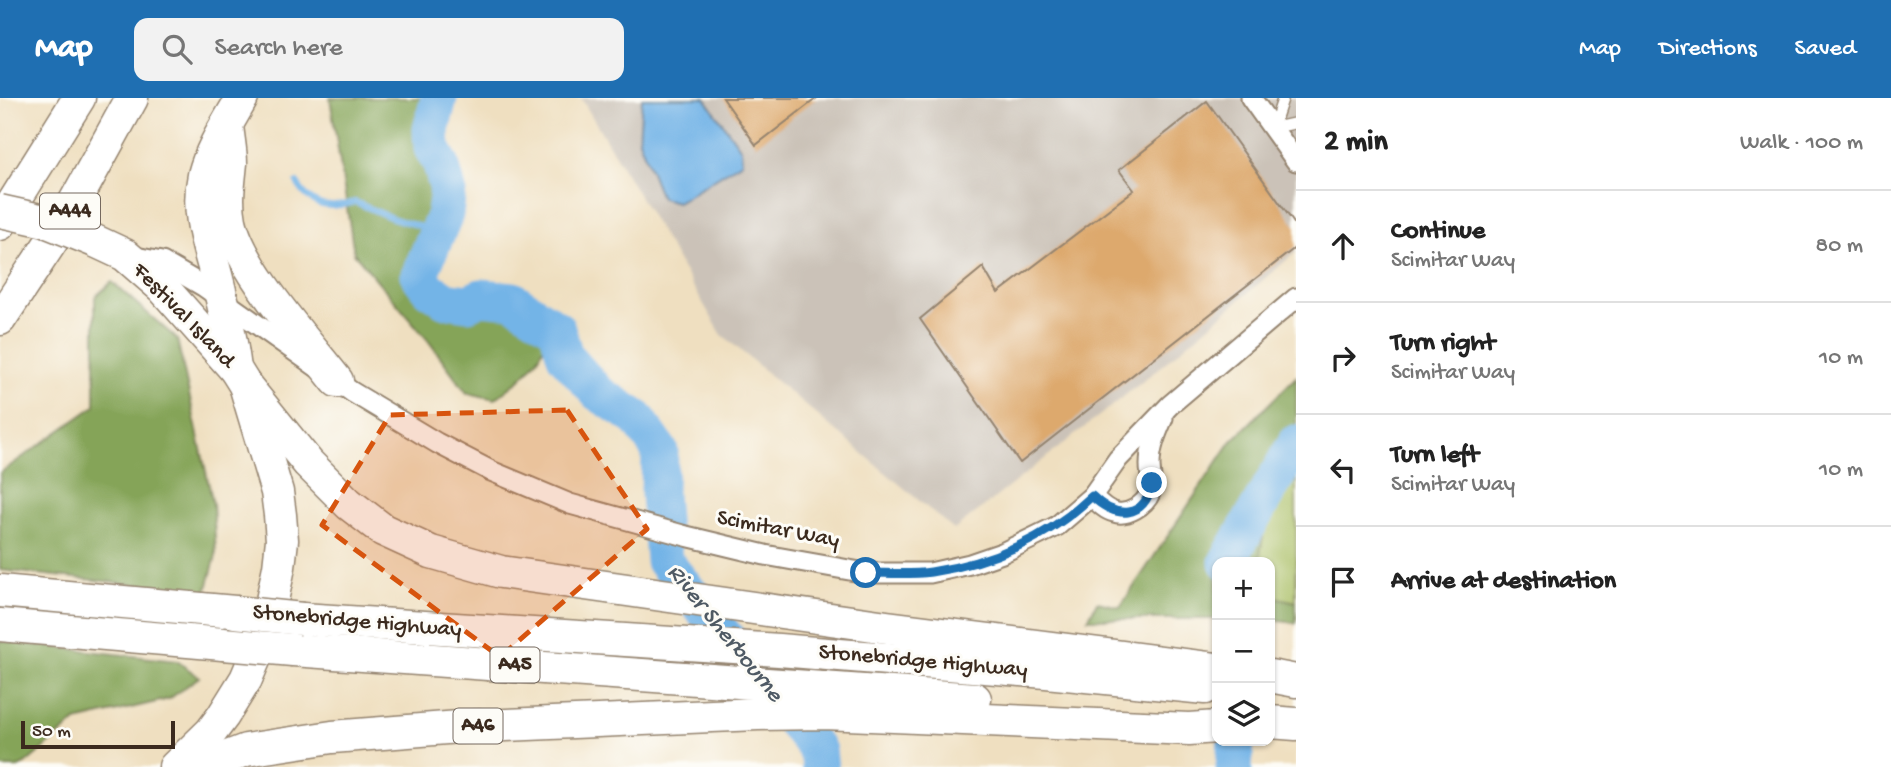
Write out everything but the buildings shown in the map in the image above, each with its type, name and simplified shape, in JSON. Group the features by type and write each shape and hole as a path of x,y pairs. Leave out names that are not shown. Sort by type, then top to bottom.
{"highway":[{"name":"A444","path":"0,224 79,98"},
{"name":"A444","path":"0,319 61,228 132,98"},
{"path":"242,98 212,153 205,173 200,206 240,377 326,482 383,530 431,552 500,572 887,627 1205,701"},
{"path":"227,125 231,162 228,209 231,228 238,245 257,279 337,381"},
{"name":"Festival Island","path":"0,211 45,221 125,255 169,294 240,377 277,492 282,540 275,593 265,634 246,679 211,732 175,767"},
{"name":"Stonebridge Highway","path":"0,591 302,619 779,650 1046,671 1205,701"},
{"name":"Stonebridge Highway","path":"0,625 293,650 737,681 817,699 1205,701"},
{"name":"A46","path":"202,767 246,750 332,737 459,727 758,713 817,699"}],"street":[{"path":"1251,98 1296,161"},
{"name":"Scimitar Way","path":"125,255 162,262 221,297 337,381 437,443 491,471 570,504 686,536 765,555 866,573 930,573 970,564 1002,553 1057,526 1092,496 1118,459 1170,405 1296,298"},
{"name":"Scimitar Way","path":"1092,496 1113,512 1119,513 1138,507 1146,499 1152,483 1150,466 1153,439 1170,405"}],"lane":[{"path":"1272,128 1283,98"},
{"path":"1272,128 1296,123"}],"highlighted area":[{"path":"567,410 647,529 500,657 322,525 390,415"}],"shaded area":[{"path":"581,98 1296,98 1296,252 1147,378 954,530 722,335"}],"green space":[{"path":"330,98 429,98 419,123 417,137 419,150 438,181 441,198 437,213 412,254 407,273 412,291 418,298 437,309 454,314 477,306 509,311 547,332 536,362 495,399 467,393 427,339 354,253"},
{"path":"112,282 177,339 213,504 216,556 206,592 0,570 0,473 95,406 95,297"},
{"path":"1296,377 1296,475 1263,534 1260,557 1212,557 1212,619 1088,619 1097,602 1120,607 1231,442"},
{"path":"1296,475 1296,602 1275,597 1275,557 1260,557 1263,534"},
{"path":"1275,597 1296,602 1296,623 1275,621"},
{"path":"0,641 177,661 199,677 169,699 76,721 25,764 18,767 0,767"}],"water":[{"path":"642,98 705,98 741,149 742,162 677,202 661,198 639,140"}],"waterway":[{"name":"River Sherbourne","path":"439,98 431,130 432,148 441,164 448,190 445,214 419,276 429,289 446,300 468,303 481,297 513,300 557,329 565,356 598,393 638,419 660,451 659,493 664,561 818,751 820,767"},
{"path":"297,183 309,198 322,205 337,206 355,202 392,218 438,232"},
{"path":"1230,557 1296,443"},
{"path":"1234,767 1236,746"}],"route":[{"path":"866,573 930,573 970,564 1040,536 1074,513 1092,496 1099,504 1113,512 1127,512 1146,499 1152,483"}]}
